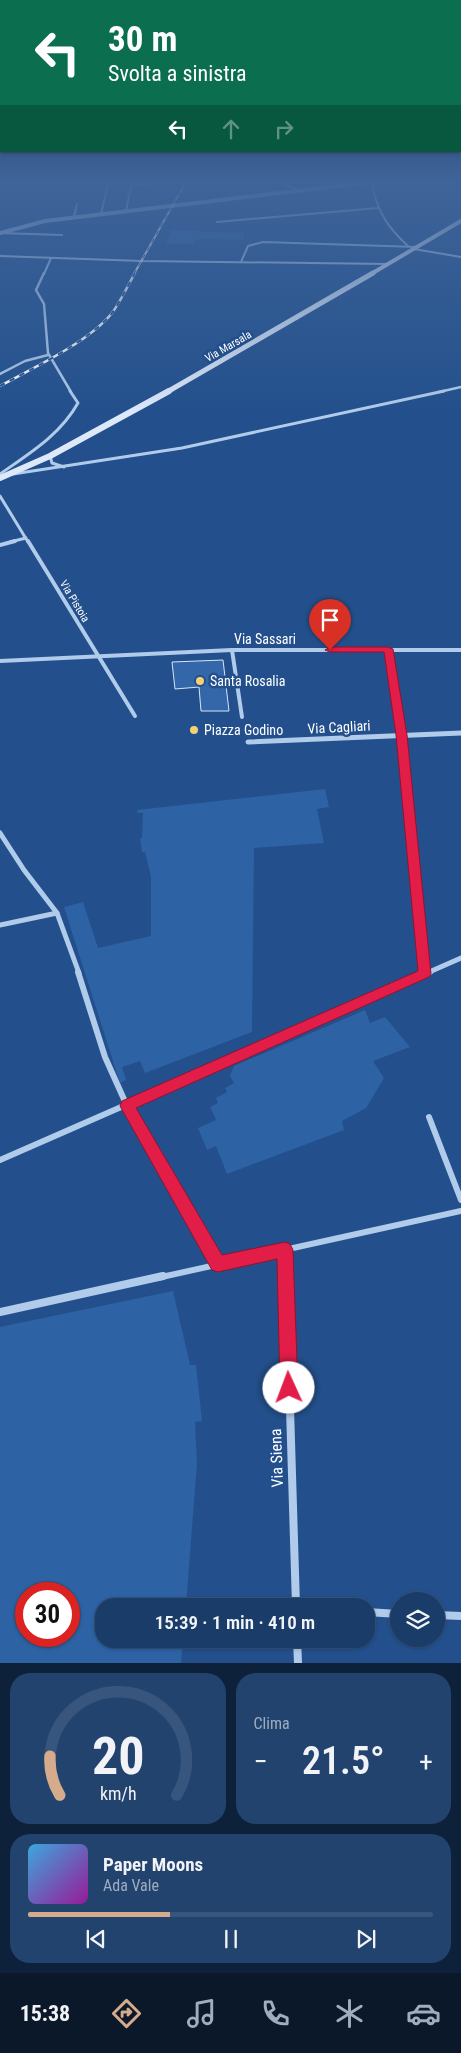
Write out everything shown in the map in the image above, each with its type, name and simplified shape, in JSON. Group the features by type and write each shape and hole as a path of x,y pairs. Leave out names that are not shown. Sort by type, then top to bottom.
{"main road":[{"name":"Via Marsala","path":"0,476 14,474 50,456 218,364 399,258"}],"street":[{"path":"41,258 389,264"},
{"path":"0,476 54,435 72,416 78,403 48,355 46,311 42,295 36,290 51,258"},
{"path":"242,262 244,258"},
{"path":"0,374 25,361 48,355"},
{"path":"14,474 74,468 318,420 461,387"},
{"path":"50,456 52,462 60,466 74,468"},
{"name":"Via Pistoia","path":"0,496 135,716"},
{"path":"0,545 26,538"},
{"path":"388,649 402,735 425,974"},
{"path":"232,650 242,717"},
{"name":"Via Sassari","path":"0,661 232,650 461,650"},
{"name":"Via Cagliari","path":"248,742 461,733"},
{"path":"0,833 24,870 57,913 88,999 105,1057 127,1106 218,1264"},
{"path":"0,925 57,913"},
{"path":"0,1160 127,1106 461,958"},
{"path":"429,1117 461,1200"},
{"path":"0,1312 461,1211"},
{"name":"Via Siena","path":"285,1250 296,1598"},
{"path":"375,1613 390,1613"},
{"path":"445,1615 461,1616"},
{"path":"297,1648 298,1663"}],"shaded area":[{"path":"325,789 329,807 317,809 324,843 254,848 252,1032 145,1073 140,1061 122,1067 126,1080 120,1083 64,907 83,902 98,948 151,936 151,877 145,852 142,852 140,838 142,838 143,813 138,813 137,810"},
{"path":"365,1010 370,1023 385,1017 410,1047 373,1061 384,1078 366,1108 342,1121 344,1130 227,1174 216,1146 207,1150 198,1128 216,1120 210,1107 218,1103 216,1098 227,1092 225,1088 234,1083 230,1076 234,1066"},
{"path":"173,1291 190,1365 196,1365 202,1421 195,1422 197,1463 187,1598 95,1598 95,1648 182,1648 181,1663 0,1663 0,1327"}],"building":[{"name":"Santa Rosalia","path":"223,660 229,711 201,711 199,687 175,689 172,662"}],"railway":[{"path":"134,274 143,258"},
{"path":"0,386 60,354 102,324 112,313 135,273"}],"place":[{"name":"Santa Rosalia","path":"200,681"},
{"name":"Piazza Godino","path":"194,730"}],"route":[{"path":"289,1388 285,1250 218,1264 127,1106 425,974 402,735 388,649 330,650"}]}
